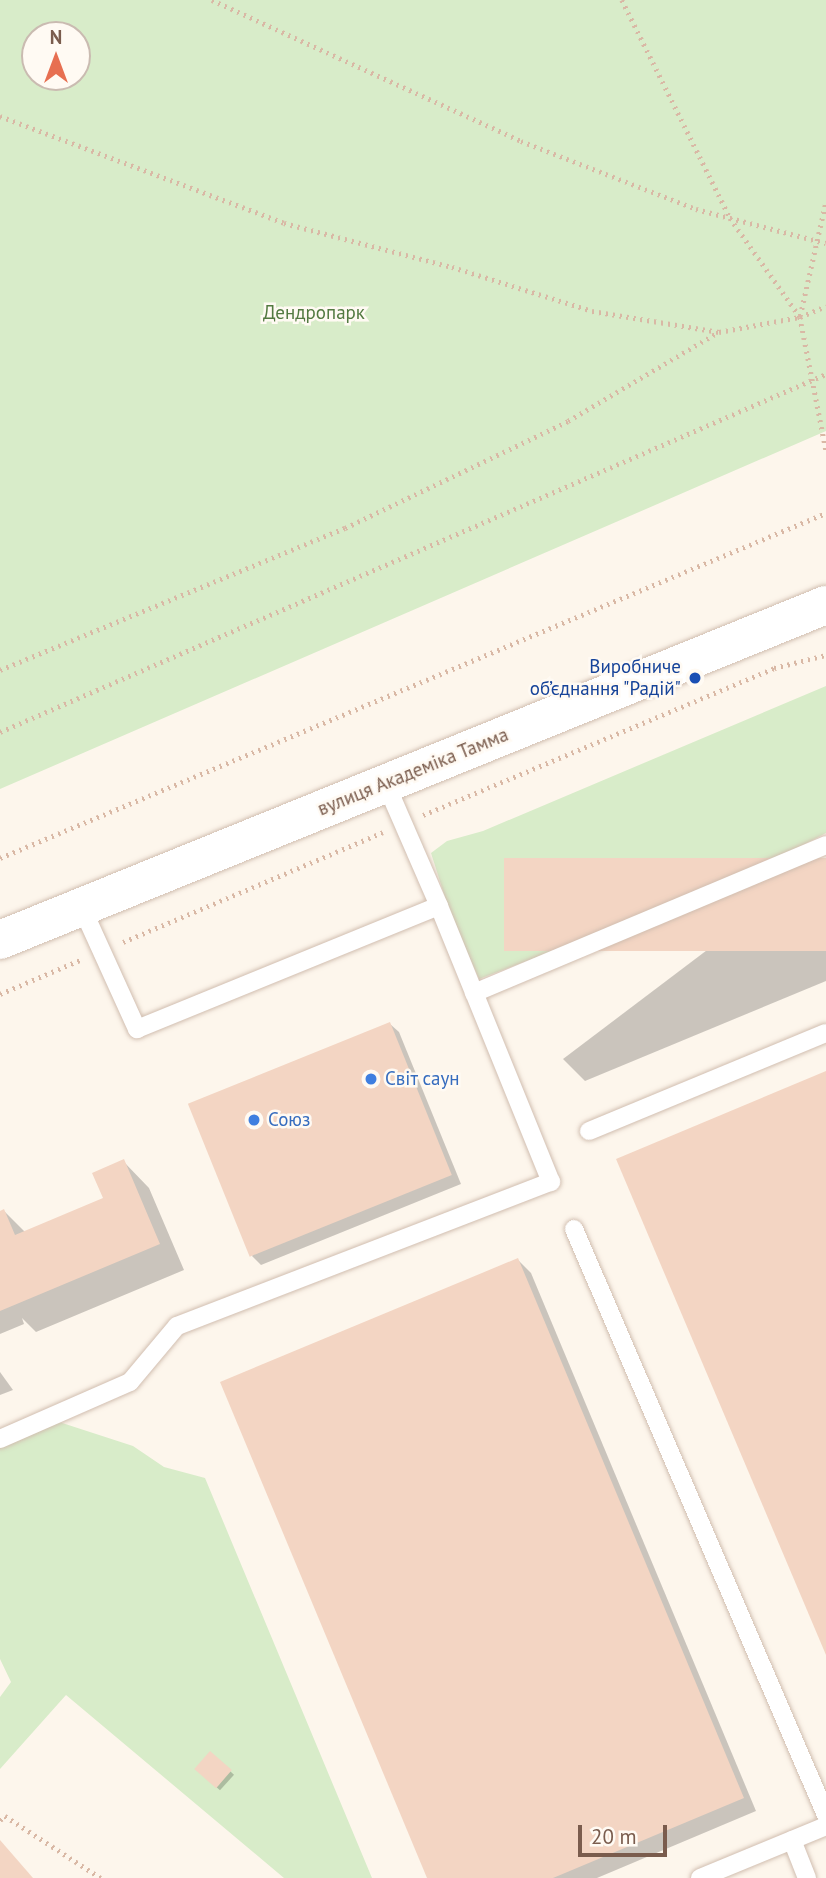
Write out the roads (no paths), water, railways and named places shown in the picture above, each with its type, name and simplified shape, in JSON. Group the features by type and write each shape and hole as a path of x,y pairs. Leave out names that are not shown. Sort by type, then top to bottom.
{"main road":[{"name":"вулиця Академіка Тамма","path":"0,940 83,910 385,782 826,605"}],"lane":[{"path":"0,1438 130,1382 177,1326 551,1182 439,906 385,782"},
{"path":"474,993 826,845"},
{"path":"83,910 137,1028 439,906"},
{"path":"589,1131 826,1033"},
{"path":"574,1229 826,1815"},
{"path":"701,1878 826,1826"},
{"path":"792,1840 807,1878"}],"place":[{"name":"Виробниче об’єднання \"Радій\"","path":"695,678"},
{"name":"Світ саун","path":"371,1079"},
{"name":"Союз","path":"254,1120"}],"park label":[{"name":"Дендропарк","path":"314,313"}]}
